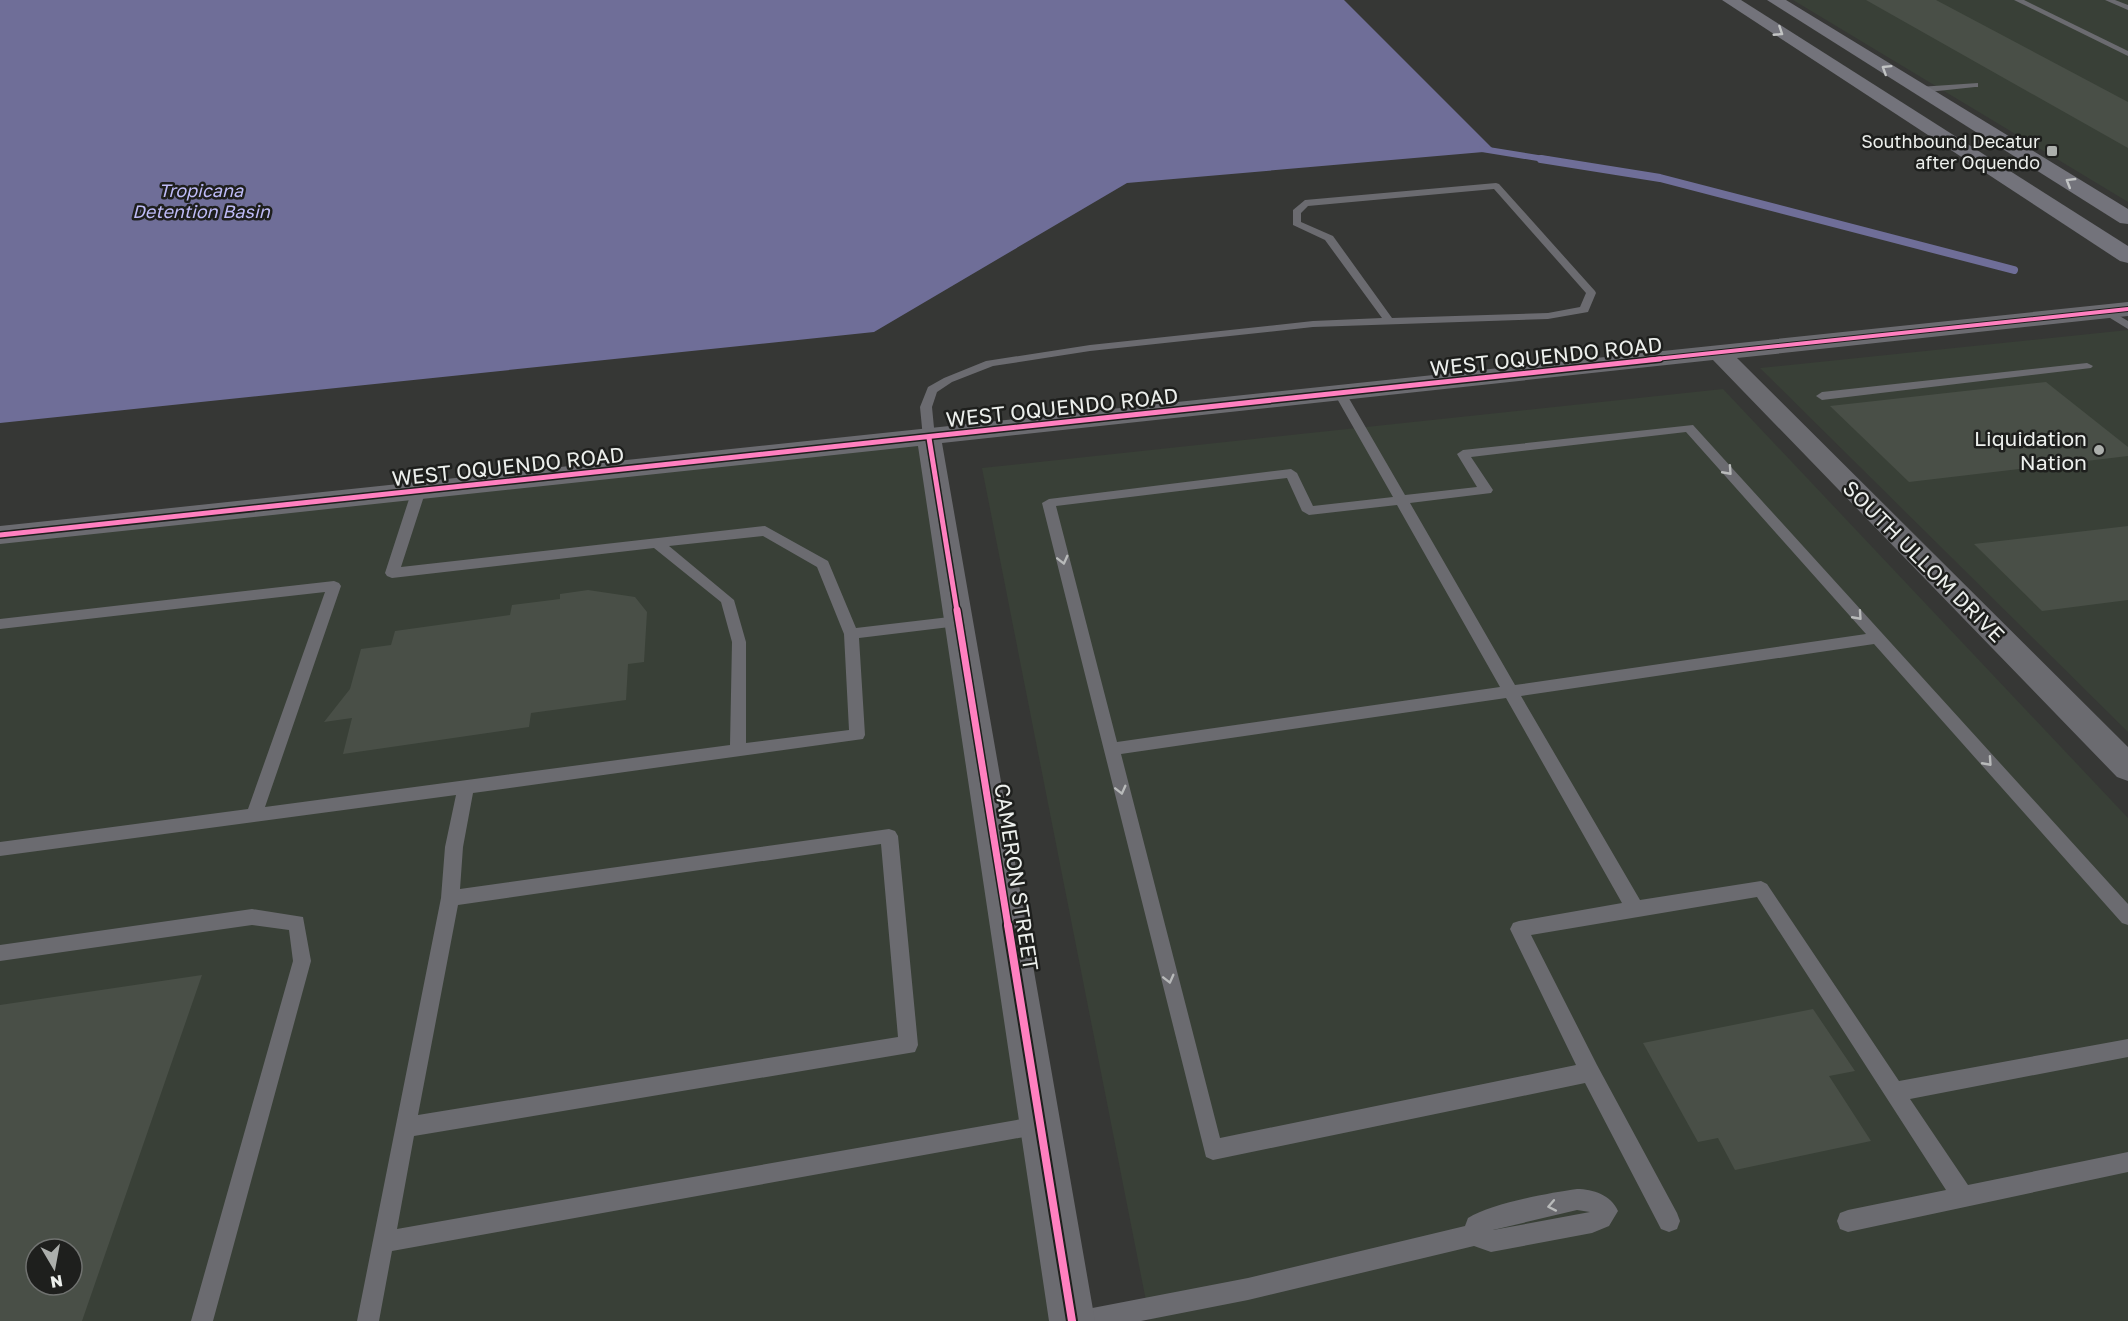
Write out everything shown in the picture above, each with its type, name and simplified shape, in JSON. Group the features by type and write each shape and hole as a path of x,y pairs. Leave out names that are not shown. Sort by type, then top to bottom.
{"main road":[{"path":"1730,0 2128,256"},
{"path":"1775,0 2125,214"}],"street":[{"name":"WEST OQUENDO ROAD","path":"0,535 418,493 2117,310"},
{"name":"SOUTH ULLOM DRIVE","path":"1719,353 2128,768"},
{"name":"CAMERON STREET","path":"929,438 1072,1321"}],"lane":[{"path":"2018,0 2128,54"},
{"path":"2109,0 2128,8"},
{"path":"1919,90 1975,85"},
{"path":"929,438 926,407 932,390 948,380 990,363 1090,348 1290,326 1548,316 1584,310 1591,293 1496,186 1305,203 1296,212 1296,223 1329,238 1389,321"},
{"path":"2117,310 2128,326"},
{"path":"1822,396 2087,366"},
{"path":"1341,394 1400,501 1635,909"},
{"path":"1590,1072 1213,1150 1048,503 1290,473 1309,511 1400,501 1486,490 1462,454 1689,428 2128,918"},
{"path":"0,849 857,735 851,634 823,564 765,531 392,573 418,493"},
{"path":"655,542 727,600 739,642 738,751"},
{"path":"0,624 334,586 254,815"},
{"path":"851,634 958,621"},
{"path":"1111,749 1408,708 1510,690 1878,638"},
{"path":"368,1321 450,898 454,847 466,787"},
{"path":"405,1127 908,1045 889,836 450,898"},
{"path":"1669,1221 1590,1072 1519,929 1761,889 1963,1197"},
{"path":"0,953 252,917 297,923 302,961 202,1321"},
{"path":"1894,1092 2128,1048"},
{"path":"383,1242 1040,1126"},
{"path":"1848,1221 2128,1162"},
{"path":"1082,1321 1248,1289 1474,1235 1491,1242 1592,1221 1601,1218 1606,1211 1597,1203 1586,1200 1558,1204 1482,1222 1476,1226 1474,1235"}],"shaded area":[{"path":"1793,0 2128,0 2128,202"},
{"path":"2128,330 2128,732 1760,368"},
{"path":"1723,389 2128,818 2128,1321 1150,1321 982,468"},
{"path":"929,438 1072,1321 0,1321 0,537"}],"water":[{"name":"Tropicana Detention Basin","path":"0,0 1344,0 1495,151 1127,183 874,332 0,423"}],"building":[{"path":"1866,0 1936,0 2128,102 2128,148"},
{"path":"2046,382 2128,447 2128,456 1909,482 1830,406"},
{"path":"2128,526 2128,600 2042,611 1974,544"},
{"path":"588,590 635,597 647,612 644,662 628,664 626,700 531,713 529,727 343,754 352,718 324,722 350,689 361,649 391,645 395,631 510,615 512,605 560,599 560,594"},
{"path":"202,975 82,1321 0,1321 0,1005"},
{"path":"1813,1009 1855,1071 1829,1076 1871,1141 1735,1170 1718,1138 1698,1142 1643,1043"}],"waterway":[{"path":"1482,149 1550,160"},
{"path":"1541,159 1660,178 2014,270"}],"cycle path":[{"path":"0,535 2128,309"},
{"path":"929,438 1072,1321"}],"place":[{"name":"Southbound Decatur after Oquendo","path":"2052,151"},
{"name":"Liquidation Nation","path":"2099,450"}]}
